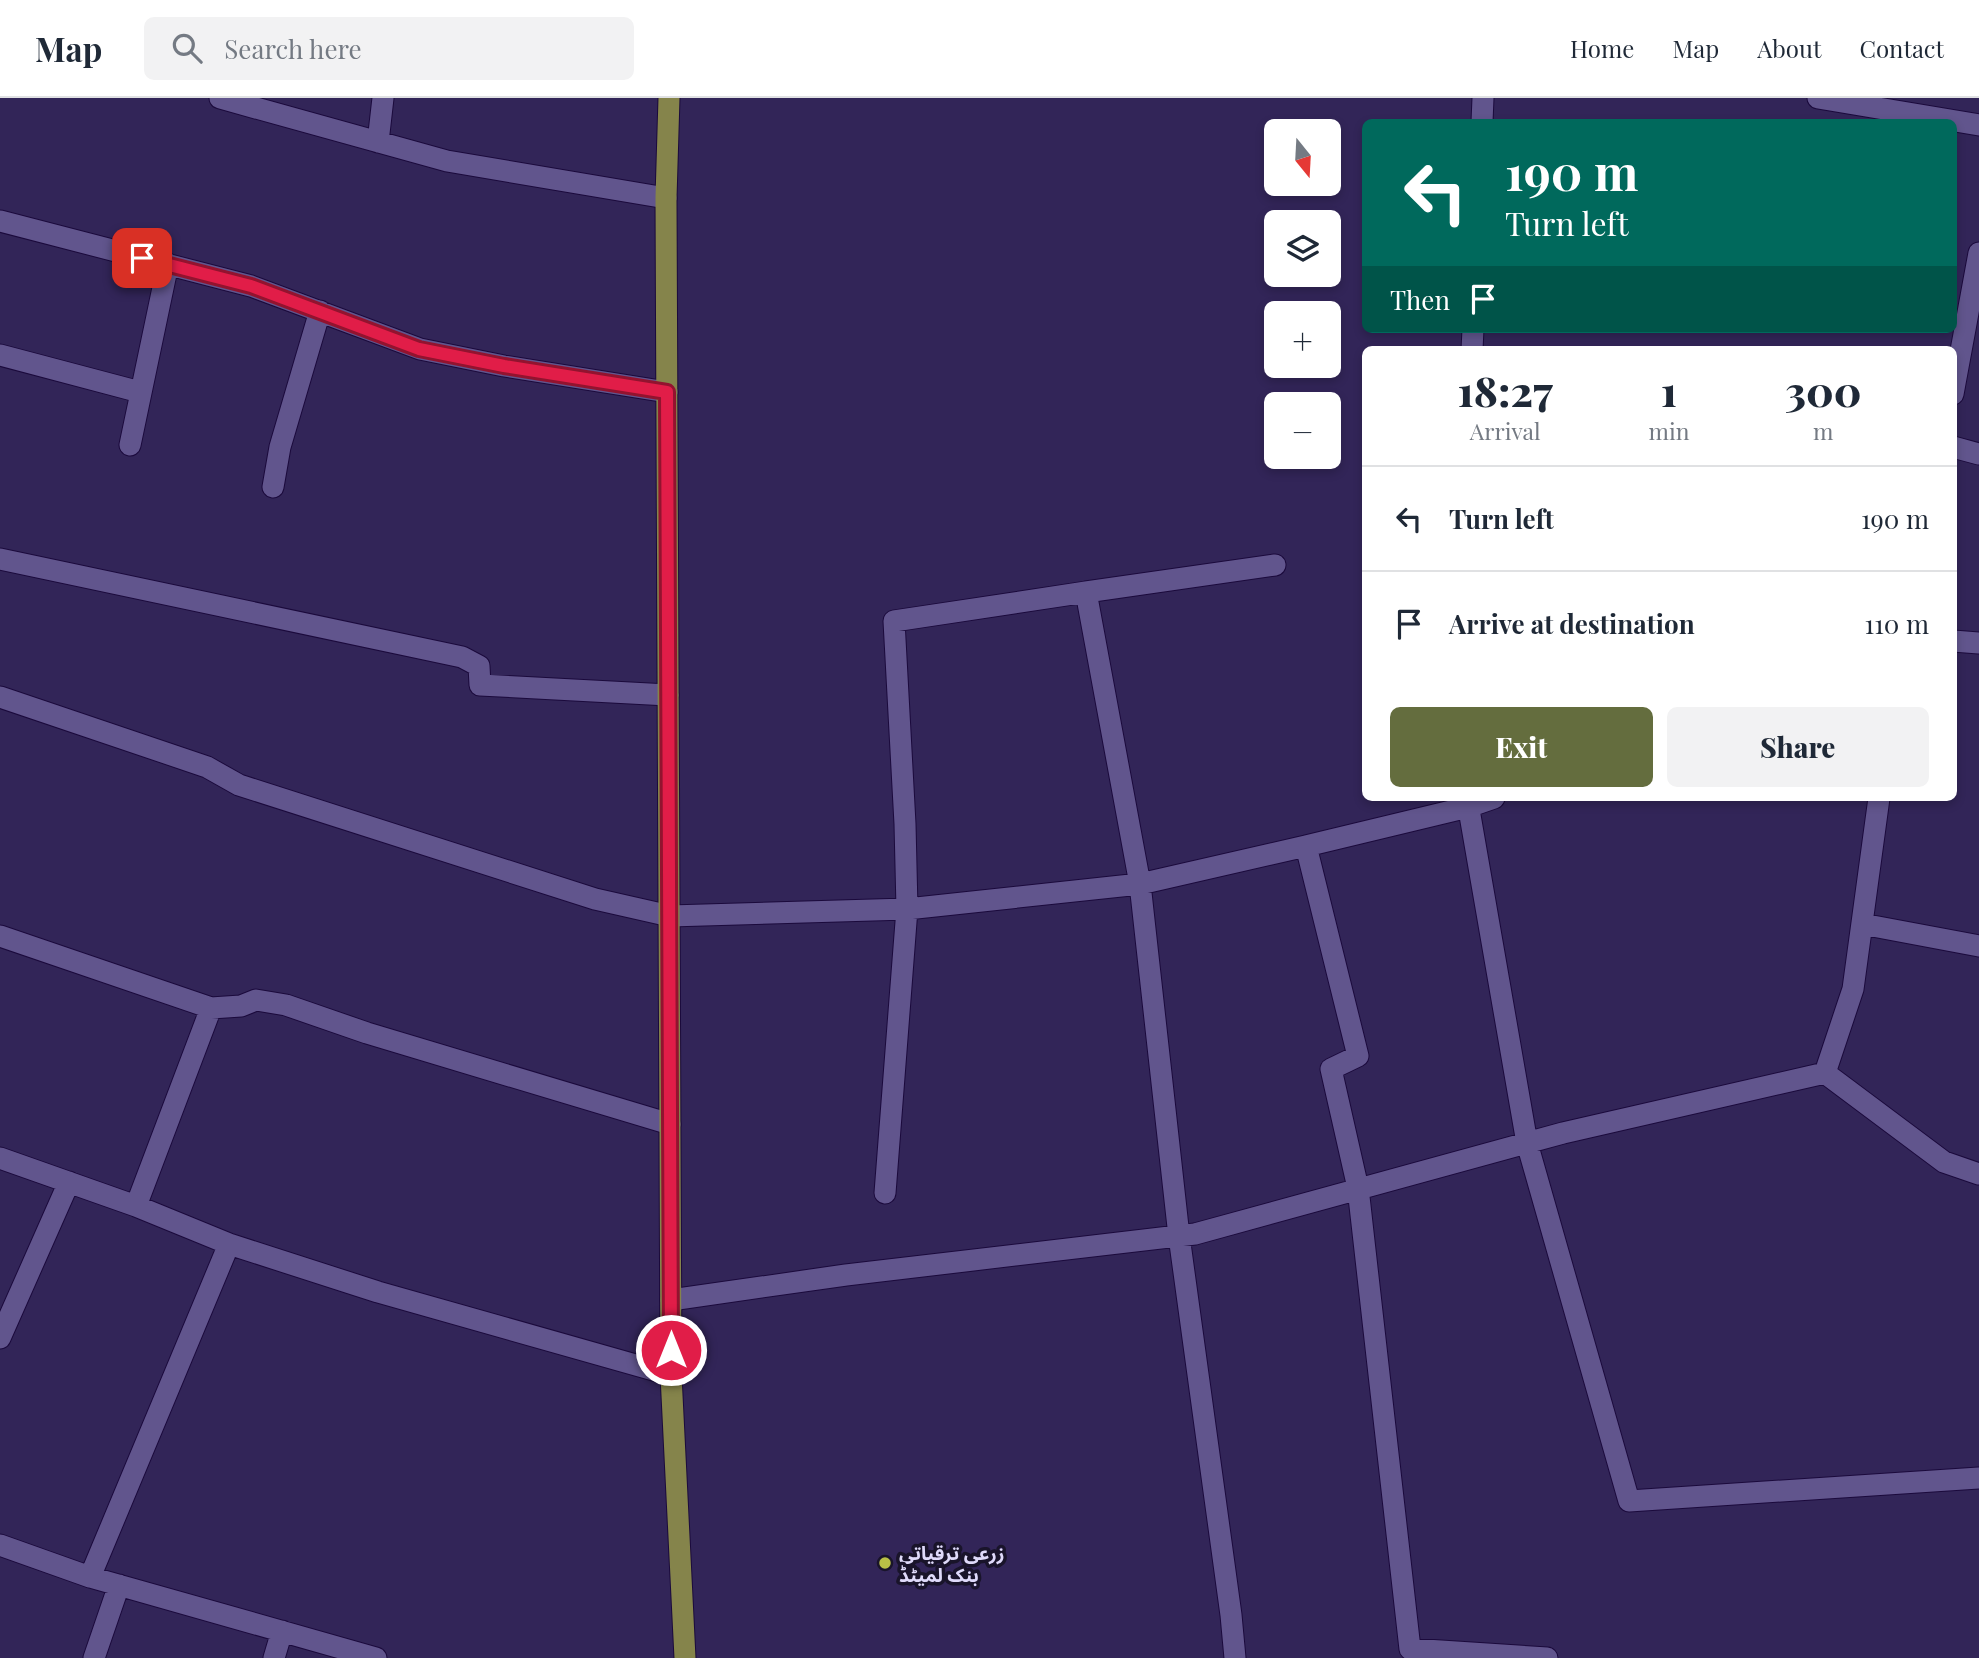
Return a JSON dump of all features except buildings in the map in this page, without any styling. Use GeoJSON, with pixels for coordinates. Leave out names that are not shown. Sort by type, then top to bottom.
{"type":"FeatureCollection","features":[{"type":"Feature","properties":{"kind":"main road"},"geometry":{"type":"LineString","coordinates":[[669,98],[666,198],[671,1375],[685,1658]]}},
{"type":"Feature","properties":{"kind":"street"},"geometry":{"type":"LineString","coordinates":[[220,98],[447,161],[666,198]]}},
{"type":"Feature","properties":{"kind":"street"},"geometry":{"type":"LineString","coordinates":[[378,142],[383,98]]}},
{"type":"Feature","properties":{"kind":"street"},"geometry":{"type":"LineString","coordinates":[[1482,119],[1483,98]]}},
{"type":"Feature","properties":{"kind":"street"},"geometry":{"type":"LineString","coordinates":[[1818,98],[1943,119]]}},
{"type":"Feature","properties":{"kind":"street"},"geometry":{"type":"LineString","coordinates":[[1957,121],[1979,125]]}},
{"type":"Feature","properties":{"kind":"street"},"geometry":{"type":"LineString","coordinates":[[0,221],[251,286],[419,349],[504,366],[667,392]]}},
{"type":"Feature","properties":{"kind":"street"},"geometry":{"type":"LineString","coordinates":[[1957,372],[1979,253]]}},
{"type":"Feature","properties":{"kind":"street"},"geometry":{"type":"LineString","coordinates":[[130,445],[168,264]]}},
{"type":"Feature","properties":{"kind":"street"},"geometry":{"type":"LineString","coordinates":[[273,486],[280,447],[320,311]]}},
{"type":"Feature","properties":{"kind":"street"},"geometry":{"type":"LineString","coordinates":[[0,355],[140,392]]}},
{"type":"Feature","properties":{"kind":"street"},"geometry":{"type":"LineString","coordinates":[[1957,448],[1979,454]]}},
{"type":"Feature","properties":{"kind":"street"},"geometry":{"type":"LineString","coordinates":[[0,559],[462,657],[479,666],[480,685],[668,695]]}},
{"type":"Feature","properties":{"kind":"street"},"geometry":{"type":"LineString","coordinates":[[885,1193],[907,909],[894,621],[1275,565]]}},
{"type":"Feature","properties":{"kind":"street"},"geometry":{"type":"LineString","coordinates":[[1086,592],[1140,884],[1180,1236],[1235,1658]]}},
{"type":"Feature","properties":{"kind":"street"},"geometry":{"type":"LineString","coordinates":[[1957,641],[1979,643]]}},
{"type":"Feature","properties":{"kind":"street"},"geometry":{"type":"LineString","coordinates":[[0,697],[207,767],[239,785],[595,899],[670,916],[907,909],[1140,884],[1306,846],[1467,802],[1528,1143],[1629,1501],[1979,1478]]}},
{"type":"Feature","properties":{"kind":"street"},"geometry":{"type":"LineString","coordinates":[[1825,1073],[1853,989],[1879,801]]}},
{"type":"Feature","properties":{"kind":"street"},"geometry":{"type":"LineString","coordinates":[[1306,846],[1358,1055],[1331,1069],[1358,1188],[1410,1648],[1547,1658]]}},
{"type":"Feature","properties":{"kind":"street"},"geometry":{"type":"LineString","coordinates":[[1862,923],[1979,946]]}},
{"type":"Feature","properties":{"kind":"street"},"geometry":{"type":"LineString","coordinates":[[0,936],[211,1008],[241,1006],[256,1000],[286,1005],[367,1033],[670,1124]]}},
{"type":"Feature","properties":{"kind":"street"},"geometry":{"type":"LineString","coordinates":[[136,1206],[211,1008]]}},
{"type":"Feature","properties":{"kind":"street"},"geometry":{"type":"LineString","coordinates":[[671,1300],[846,1275],[1195,1234],[1528,1143],[1825,1073],[1944,1161],[1979,1174]]}},
{"type":"Feature","properties":{"kind":"street"},"geometry":{"type":"LineString","coordinates":[[0,1158],[136,1206],[229,1244],[379,1292],[671,1375]]}},
{"type":"Feature","properties":{"kind":"street"},"geometry":{"type":"LineString","coordinates":[[0,1338],[69,1182]]}},
{"type":"Feature","properties":{"kind":"street"},"geometry":{"type":"LineString","coordinates":[[90,1577],[229,1244]]}},
{"type":"Feature","properties":{"kind":"street"},"geometry":{"type":"LineString","coordinates":[[0,1545],[118,1586],[376,1658]]}},
{"type":"Feature","properties":{"kind":"street"},"geometry":{"type":"LineString","coordinates":[[94,1658],[118,1586]]}},
{"type":"Feature","properties":{"kind":"street"},"geometry":{"type":"LineString","coordinates":[[274,1658],[282,1631]]}},
{"type":"Feature","properties":{"kind":"place","name":"زرعی ترقیاتی بنک لمیٹڈ"},"geometry":{"type":"Point","coordinates":[885,1563]}},
{"type":"Feature","properties":{"kind":"route"},"geometry":{"type":"LineString","coordinates":[[142,258],[251,286],[419,349],[504,366],[667,392],[671,1350]]}}]}
